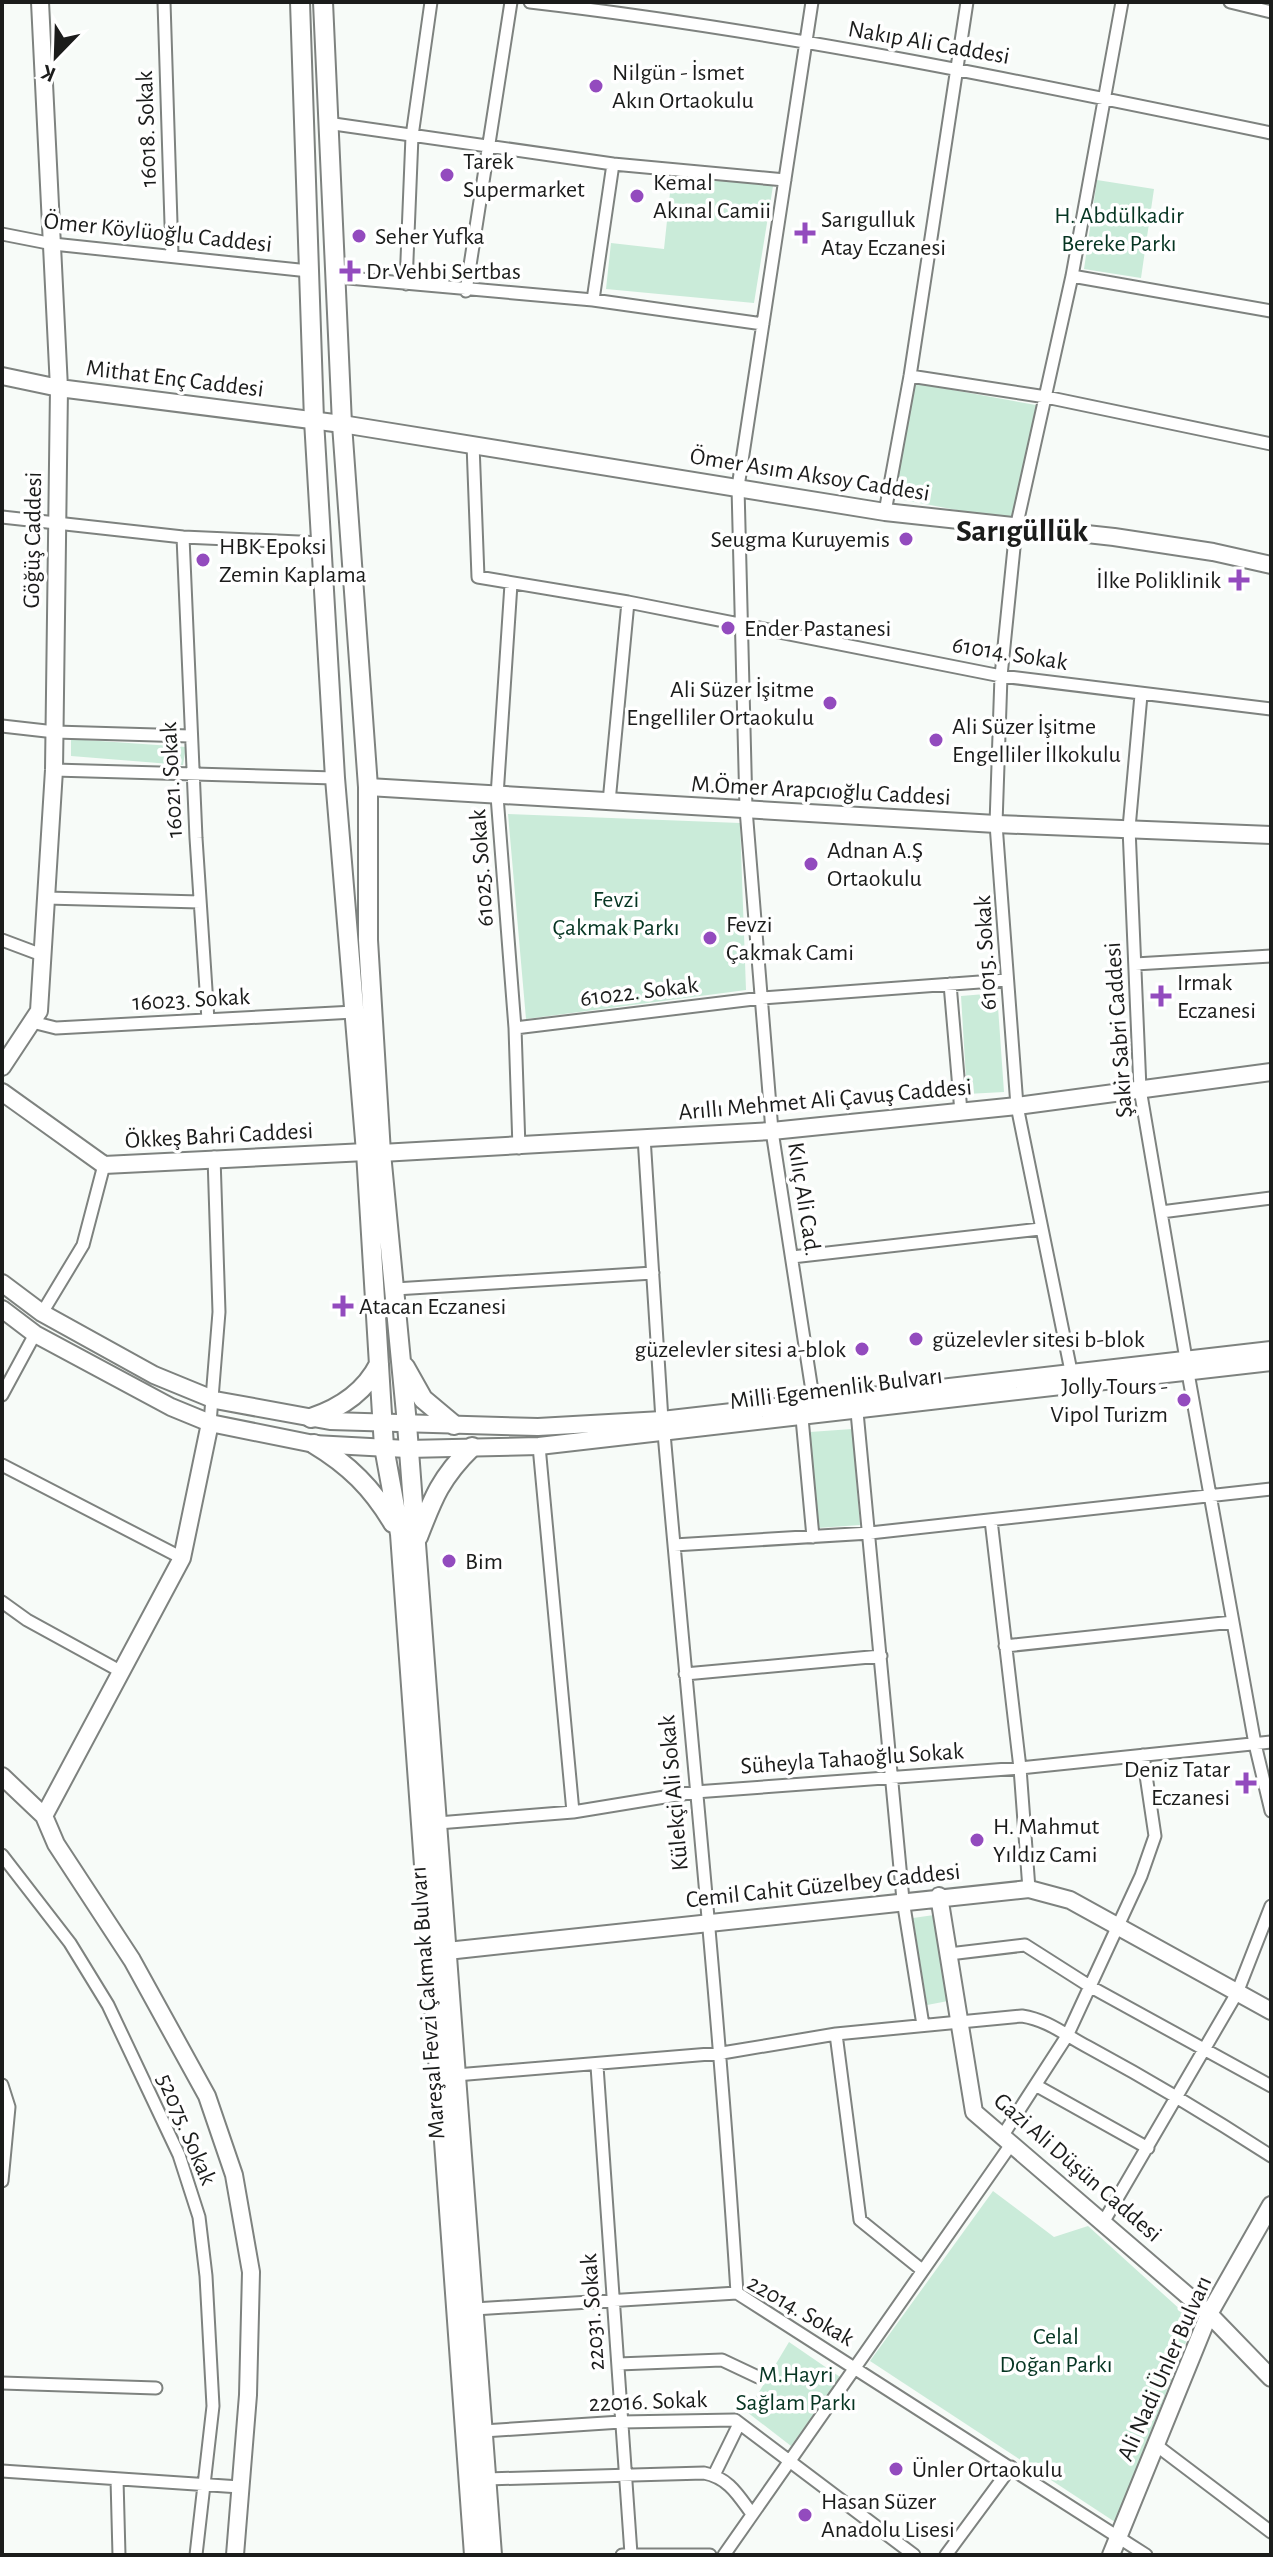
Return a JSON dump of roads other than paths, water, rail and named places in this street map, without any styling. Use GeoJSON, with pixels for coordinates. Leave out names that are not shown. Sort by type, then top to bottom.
{"type":"FeatureCollection","features":[{"type":"Feature","properties":{"kind":"main road"},"geometry":{"type":"LineString","coordinates":[[300,2],[314,420],[335,778],[354,1012],[374,1152]]}},
{"type":"Feature","properties":{"kind":"main road"},"geometry":{"type":"LineString","coordinates":[[323,2],[342,424],[368,787],[368,940],[384,1447],[408,1539],[474,2555]]}},
{"type":"Feature","properties":{"kind":"main road","name":"Mareşal Fevzi Çakmak Bulvarı"},"geometry":{"type":"LineString","coordinates":[[374,1152],[395,1289],[402,1362],[407,1424],[408,1539],[438,1823],[492,2555]]}},
{"type":"Feature","properties":{"kind":"main road"},"geometry":{"type":"LineString","coordinates":[[311,1418],[330,1412],[368,1385],[380,1361]]}},
{"type":"Feature","properties":{"kind":"main road"},"geometry":{"type":"LineString","coordinates":[[402,1362],[423,1399],[454,1425]]}},
{"type":"Feature","properties":{"kind":"main road"},"geometry":{"type":"LineString","coordinates":[[314,1444],[334,1456],[374,1492],[408,1539]]}},
{"type":"Feature","properties":{"kind":"main road"},"geometry":{"type":"LineString","coordinates":[[408,1539],[450,1468],[472,1447]]}},
{"type":"Feature","properties":{"kind":"street","name":"Göğüş Caddesi"},"geometry":{"type":"LineString","coordinates":[[2,1067],[39,1011],[54,770],[59,388],[40,2]]}},
{"type":"Feature","properties":{"kind":"street","name":"16018. Sokak"},"geometry":{"type":"LineString","coordinates":[[164,2],[172,255]]}},
{"type":"Feature","properties":{"kind":"street"},"geometry":{"type":"LineString","coordinates":[[406,284],[412,136],[431,2]]}},
{"type":"Feature","properties":{"kind":"street"},"geometry":{"type":"LineString","coordinates":[[466,291],[511,2]]}},
{"type":"Feature","properties":{"kind":"street","name":"Nakıp Ali Caddesi"},"geometry":{"type":"LineString","coordinates":[[530,2],[653,16],[956,67],[1271,133]]}},
{"type":"Feature","properties":{"kind":"street","name":"Kılıç Ali Cad."},"geometry":{"type":"LineString","coordinates":[[812,2],[738,487],[744,627],[746,809],[772,1131],[814,1404]]}},
{"type":"Feature","properties":{"kind":"street"},"geometry":{"type":"LineString","coordinates":[[885,512],[910,376],[967,2]]}},
{"type":"Feature","properties":{"kind":"street","name":"61015. Sokak"},"geometry":{"type":"LineString","coordinates":[[1071,1371],[1017,1106],[996,824],[1001,676],[1016,528],[1072,276],[1122,2]]}},
{"type":"Feature","properties":{"kind":"street"},"geometry":{"type":"LineString","coordinates":[[1230,2],[1271,12]]}},
{"type":"Feature","properties":{"kind":"street"},"geometry":{"type":"LineString","coordinates":[[327,123],[613,164],[785,180]]}},
{"type":"Feature","properties":{"kind":"street"},"geometry":{"type":"LineString","coordinates":[[593,300],[613,164]]}},
{"type":"Feature","properties":{"kind":"street","name":"Ömer Köylüoğlu Caddesi"},"geometry":{"type":"LineString","coordinates":[[2,234],[53,244],[309,271]]}},
{"type":"Feature","properties":{"kind":"street"},"geometry":{"type":"LineString","coordinates":[[1072,276],[1271,311]]}},
{"type":"Feature","properties":{"kind":"street"},"geometry":{"type":"LineString","coordinates":[[337,277],[466,291],[593,300],[763,324]]}},
{"type":"Feature","properties":{"kind":"street","name":"Mithat Enç Caddesi"},"geometry":{"type":"LineString","coordinates":[[2,376],[59,388],[342,424]]}},
{"type":"Feature","properties":{"kind":"street"},"geometry":{"type":"LineString","coordinates":[[910,376],[1046,397],[1271,444]]}},
{"type":"Feature","properties":{"kind":"street","name":"Ömer Asım Aksoy Caddesi"},"geometry":{"type":"LineString","coordinates":[[342,424],[885,512],[1114,537],[1213,552],[1271,565]]}},
{"type":"Feature","properties":{"kind":"street","name":"61014. Sokak"},"geometry":{"type":"LineString","coordinates":[[473,444],[478,577],[628,602],[1001,676],[1271,709]]}},
{"type":"Feature","properties":{"kind":"street"},"geometry":{"type":"LineString","coordinates":[[2,517],[183,537],[322,543]]}},
{"type":"Feature","properties":{"kind":"street","name":"16021. Sokak"},"geometry":{"type":"LineString","coordinates":[[183,537],[190,736],[208,1020]]}},
{"type":"Feature","properties":{"kind":"street","name":"61025. Sokak"},"geometry":{"type":"LineString","coordinates":[[511,584],[497,796],[515,1028],[519,1148]]}},
{"type":"Feature","properties":{"kind":"street"},"geometry":{"type":"LineString","coordinates":[[609,802],[628,602]]}},
{"type":"Feature","properties":{"kind":"street","name":"Şakir Sabri Caddesi"},"geometry":{"type":"LineString","coordinates":[[1141,695],[1129,828],[1140,1089],[1255,1744],[1271,1811]]}},
{"type":"Feature","properties":{"kind":"street"},"geometry":{"type":"LineString","coordinates":[[2,726],[55,732],[190,736]]}},
{"type":"Feature","properties":{"kind":"street"},"geometry":{"type":"LineString","coordinates":[[54,770],[335,778]]}},
{"type":"Feature","properties":{"kind":"street","name":"M.Ömer Arapcıoğlu Caddesi"},"geometry":{"type":"LineString","coordinates":[[368,787],[996,824],[1271,835]]}},
{"type":"Feature","properties":{"kind":"street"},"geometry":{"type":"LineString","coordinates":[[46,898],[200,902]]}},
{"type":"Feature","properties":{"kind":"street"},"geometry":{"type":"LineString","coordinates":[[2,940],[42,955]]}},
{"type":"Feature","properties":{"kind":"street"},"geometry":{"type":"LineString","coordinates":[[1135,964],[1271,956]]}},
{"type":"Feature","properties":{"kind":"street","name":"61022. Sokak"},"geometry":{"type":"LineString","coordinates":[[515,1028],[762,998],[1007,980]]}},
{"type":"Feature","properties":{"kind":"street"},"geometry":{"type":"LineString","coordinates":[[950,984],[961,1112]]}},
{"type":"Feature","properties":{"kind":"street","name":"16023. Sokak"},"geometry":{"type":"LineString","coordinates":[[32,1022],[56,1028],[354,1012]]}},
{"type":"Feature","properties":{"kind":"street","name":"Arıllı Mehmet Ali Çavuş Caddesi"},"geometry":{"type":"LineString","coordinates":[[374,1152],[519,1148],[644,1137],[772,1131],[1017,1106],[1271,1072]]}},
{"type":"Feature","properties":{"kind":"street","name":"Ökkeş Bahri Caddesi"},"geometry":{"type":"LineString","coordinates":[[2,1092],[104,1165],[214,1157],[374,1152]]}},
{"type":"Feature","properties":{"kind":"street","name":"Külekçi Ali Sokak"},"geometry":{"type":"LineString","coordinates":[[644,1137],[663,1426],[707,1922],[722,2053],[737,2293]]}},
{"type":"Feature","properties":{"kind":"street"},"geometry":{"type":"LineString","coordinates":[[44,1816],[182,1558],[215,1400],[219,1312],[214,1157]]}},
{"type":"Feature","properties":{"kind":"street"},"geometry":{"type":"LineString","coordinates":[[42,1313],[83,1245],[104,1165]]}},
{"type":"Feature","properties":{"kind":"street"},"geometry":{"type":"LineString","coordinates":[[1161,1212],[1271,1198]]}},
{"type":"Feature","properties":{"kind":"street"},"geometry":{"type":"LineString","coordinates":[[792,1257],[1040,1229]]}},
{"type":"Feature","properties":{"kind":"street"},"geometry":{"type":"LineString","coordinates":[[395,1289],[653,1273]]}},
{"type":"Feature","properties":{"kind":"street","name":"Milli Egemenlik Bulvarı"},"geometry":{"type":"LineString","coordinates":[[2,1283],[42,1313],[141,1369],[215,1400],[311,1418],[407,1424],[663,1426],[802,1418],[1187,1366],[1271,1350]]}},
{"type":"Feature","properties":{"kind":"street","name":"Milli Egemenlik Bulvarı"},"geometry":{"type":"LineString","coordinates":[[2,1309],[35,1334],[171,1407],[210,1423],[314,1444],[407,1449],[539,1446],[814,1404],[1071,1371],[1271,1362]]}},
{"type":"Feature","properties":{"kind":"street"},"geometry":{"type":"LineString","coordinates":[[2,1395],[35,1334]]}},
{"type":"Feature","properties":{"kind":"street"},"geometry":{"type":"LineString","coordinates":[[857,1412],[903,1900],[923,2025]]}},
{"type":"Feature","properties":{"kind":"street"},"geometry":{"type":"LineString","coordinates":[[802,1418],[813,1537]]}},
{"type":"Feature","properties":{"kind":"street"},"geometry":{"type":"LineString","coordinates":[[539,1446],[573,1812]]}},
{"type":"Feature","properties":{"kind":"street"},"geometry":{"type":"LineString","coordinates":[[2,1465],[182,1558]]}},
{"type":"Feature","properties":{"kind":"street"},"geometry":{"type":"LineString","coordinates":[[674,1545],[870,1533],[1271,1489]]}},
{"type":"Feature","properties":{"kind":"street"},"geometry":{"type":"LineString","coordinates":[[991,1520],[1020,1768],[1029,1889]]}},
{"type":"Feature","properties":{"kind":"street"},"geometry":{"type":"LineString","coordinates":[[2,1602],[27,1620],[120,1671]]}},
{"type":"Feature","properties":{"kind":"street"},"geometry":{"type":"LineString","coordinates":[[1005,1646],[1233,1622]]}},
{"type":"Feature","properties":{"kind":"street"},"geometry":{"type":"LineString","coordinates":[[685,1674],[881,1656]]}},
{"type":"Feature","properties":{"kind":"street","name":"Süheyla Tahaoğlu Sokak"},"geometry":{"type":"LineString","coordinates":[[438,1823],[573,1812],[695,1792],[1020,1768],[1271,1742]]}},
{"type":"Feature","properties":{"kind":"street"},"geometry":{"type":"LineString","coordinates":[[724,2555],[922,2270],[1007,2139],[1067,2036],[1155,1836],[1143,1755]]}},
{"type":"Feature","properties":{"kind":"street"},"geometry":{"type":"LineString","coordinates":[[2,1776],[44,1816],[56,1844],[132,1960],[207,2096],[234,2175],[251,2272],[248,2395],[235,2555]]}},
{"type":"Feature","properties":{"kind":"street","name":"52075. Sokak"},"geometry":{"type":"LineString","coordinates":[[2,1855],[70,1943],[108,2005],[179,2155],[199,2217],[206,2276],[213,2406],[207,2483],[196,2555]]}},
{"type":"Feature","properties":{"kind":"street","name":"Cemil Cahit Güzelbey Caddesi"},"geometry":{"type":"LineString","coordinates":[[447,1951],[939,1896],[1029,1889],[1070,1900],[1271,2011]]}},
{"type":"Feature","properties":{"kind":"street","name":"Gazi Ali Düşün Caddesi"},"geometry":{"type":"LineString","coordinates":[[939,1896],[974,2112],[1209,2314],[1271,2378]]}},
{"type":"Feature","properties":{"kind":"street"},"geometry":{"type":"LineString","coordinates":[[1104,2221],[1237,1993],[1271,1906]]}},
{"type":"Feature","properties":{"kind":"street"},"geometry":{"type":"LineString","coordinates":[[949,1954],[1025,1945],[1091,1987],[1271,2086]]}},
{"type":"Feature","properties":{"kind":"street"},"geometry":{"type":"LineString","coordinates":[[456,2075],[597,2066],[722,2053],[836,2034],[1022,2016],[1045,2020],[1067,2036],[1178,2095],[1271,2156]]}},
{"type":"Feature","properties":{"kind":"street"},"geometry":{"type":"LineString","coordinates":[[836,2034],[860,2220],[922,2270]]}},
{"type":"Feature","properties":{"kind":"street","name":"22031. Sokak"},"geometry":{"type":"LineString","coordinates":[[597,2066],[631,2554]]}},
{"type":"Feature","properties":{"kind":"street"},"geometry":{"type":"LineString","coordinates":[[2,2085],[9,2107],[2,2181]]}},
{"type":"Feature","properties":{"kind":"street"},"geometry":{"type":"LineString","coordinates":[[1037,2086],[1148,2148]]}},
{"type":"Feature","properties":{"kind":"street","name":"Ali Nadi Ünler Bulvarı"},"geometry":{"type":"LineString","coordinates":[[1111,2555],[1209,2314],[1271,2205]]}},
{"type":"Feature","properties":{"kind":"street","name":"22014. Sokak"},"geometry":{"type":"LineString","coordinates":[[474,2309],[737,2293],[1146,2555]]}},
{"type":"Feature","properties":{"kind":"street"},"geometry":{"type":"LineString","coordinates":[[618,2364],[722,2360],[758,2377]]}},
{"type":"Feature","properties":{"kind":"street"},"geometry":{"type":"LineString","coordinates":[[2,2383],[156,2388]]}},
{"type":"Feature","properties":{"kind":"street","name":"22016. Sokak"},"geometry":{"type":"LineString","coordinates":[[483,2431],[621,2422],[735,2420],[788,2463],[914,2555]]}},
{"type":"Feature","properties":{"kind":"street"},"geometry":{"type":"LineString","coordinates":[[714,2475],[739,2424]]}},
{"type":"Feature","properties":{"kind":"street"},"geometry":{"type":"LineString","coordinates":[[1156,2445],[1271,2532]]}},
{"type":"Feature","properties":{"kind":"street"},"geometry":{"type":"LineString","coordinates":[[946,2555],[1011,2467]]}},
{"type":"Feature","properties":{"kind":"street"},"geometry":{"type":"LineString","coordinates":[[2,2471],[240,2487]]}},
{"type":"Feature","properties":{"kind":"street"},"geometry":{"type":"LineString","coordinates":[[486,2479],[625,2474],[714,2475],[731,2486],[752,2514]]}},
{"type":"Feature","properties":{"kind":"street"},"geometry":{"type":"LineString","coordinates":[[117,2479],[119,2555]]}},
{"type":"Feature","properties":{"kind":"street"},"geometry":{"type":"LineString","coordinates":[[622,2555],[710,2555]]}},
{"type":"Feature","properties":{"kind":"place","name":"Nilgün - İsmet Akın Ortaokulu"},"geometry":{"type":"Point","coordinates":[596,86]}},
{"type":"Feature","properties":{"kind":"place","name":"Tarek Supermarket"},"geometry":{"type":"Point","coordinates":[447,175]}},
{"type":"Feature","properties":{"kind":"place","name":"Kemal Akınal Camii"},"geometry":{"type":"Point","coordinates":[637,196]}},
{"type":"Feature","properties":{"kind":"place","name":"Sarıgulluk Atay Eczanesi"},"geometry":{"type":"Point","coordinates":[805,233]}},
{"type":"Feature","properties":{"kind":"place","name":"Seher Yufka"},"geometry":{"type":"Point","coordinates":[359,236]}},
{"type":"Feature","properties":{"kind":"place","name":"Dr Vehbi Sertbas"},"geometry":{"type":"Point","coordinates":[350,271]}},
{"type":"Feature","properties":{"kind":"place","name":"Seugma Kuruyemis"},"geometry":{"type":"Point","coordinates":[906,539]}},
{"type":"Feature","properties":{"kind":"place","name":"HBK Epoksi Zemin Kaplama"},"geometry":{"type":"Point","coordinates":[203,560]}},
{"type":"Feature","properties":{"kind":"place","name":"İlke Poliklinik"},"geometry":{"type":"Point","coordinates":[1239,580]}},
{"type":"Feature","properties":{"kind":"place","name":"Ender Pastanesi"},"geometry":{"type":"Point","coordinates":[728,628]}},
{"type":"Feature","properties":{"kind":"place","name":"Ali Süzer İşitme Engelliler Ortaokulu"},"geometry":{"type":"Point","coordinates":[830,703]}},
{"type":"Feature","properties":{"kind":"place","name":"Ali Süzer İşitme Engelliler İlkokulu"},"geometry":{"type":"Point","coordinates":[936,740]}},
{"type":"Feature","properties":{"kind":"place","name":"Adnan A.Ş Ortaokulu"},"geometry":{"type":"Point","coordinates":[811,864]}},
{"type":"Feature","properties":{"kind":"place","name":"Fevzi Çakmak Cami"},"geometry":{"type":"Point","coordinates":[710,938]}},
{"type":"Feature","properties":{"kind":"place","name":"Irmak Eczanesi"},"geometry":{"type":"Point","coordinates":[1161,996]}},
{"type":"Feature","properties":{"kind":"place","name":"Atacan Eczanesi"},"geometry":{"type":"Point","coordinates":[343,1306]}},
{"type":"Feature","properties":{"kind":"place","name":"güzelevler sitesi b-blok"},"geometry":{"type":"Point","coordinates":[916,1339]}},
{"type":"Feature","properties":{"kind":"place","name":"güzelevler sitesi a-blok"},"geometry":{"type":"Point","coordinates":[862,1349]}},
{"type":"Feature","properties":{"kind":"place","name":"Jolly Tours - Vipol Turizm"},"geometry":{"type":"Point","coordinates":[1184,1400]}},
{"type":"Feature","properties":{"kind":"place","name":"Bim"},"geometry":{"type":"Point","coordinates":[449,1561]}},
{"type":"Feature","properties":{"kind":"place","name":"Deniz Tatar Eczanesi"},"geometry":{"type":"Point","coordinates":[1246,1783]}},
{"type":"Feature","properties":{"kind":"place","name":"H. Mahmut Yıldız Cami"},"geometry":{"type":"Point","coordinates":[977,1840]}},
{"type":"Feature","properties":{"kind":"place","name":"Ünler Ortaokulu"},"geometry":{"type":"Point","coordinates":[896,2469]}},
{"type":"Feature","properties":{"kind":"place","name":"Hasan Süzer Anadolu Lisesi"},"geometry":{"type":"Point","coordinates":[805,2515]}},
{"type":"Feature","properties":{"kind":"district","name":"Sarıgüllük"},"geometry":{"type":"Point","coordinates":[1022,530]}},
{"type":"Feature","properties":{"kind":"park label","name":"H. Abdülkadir Bereke Parkı"},"geometry":{"type":"Point","coordinates":[1119,229]}},
{"type":"Feature","properties":{"kind":"park label","name":"Fevzi Çakmak Parkı"},"geometry":{"type":"Point","coordinates":[616,913]}},
{"type":"Feature","properties":{"kind":"park label","name":"Celal Doğan Parkı"},"geometry":{"type":"Point","coordinates":[1056,2350]}},
{"type":"Feature","properties":{"kind":"park label","name":"M.Hayri Sağlam Parkı"},"geometry":{"type":"Point","coordinates":[796,2388]}}]}
